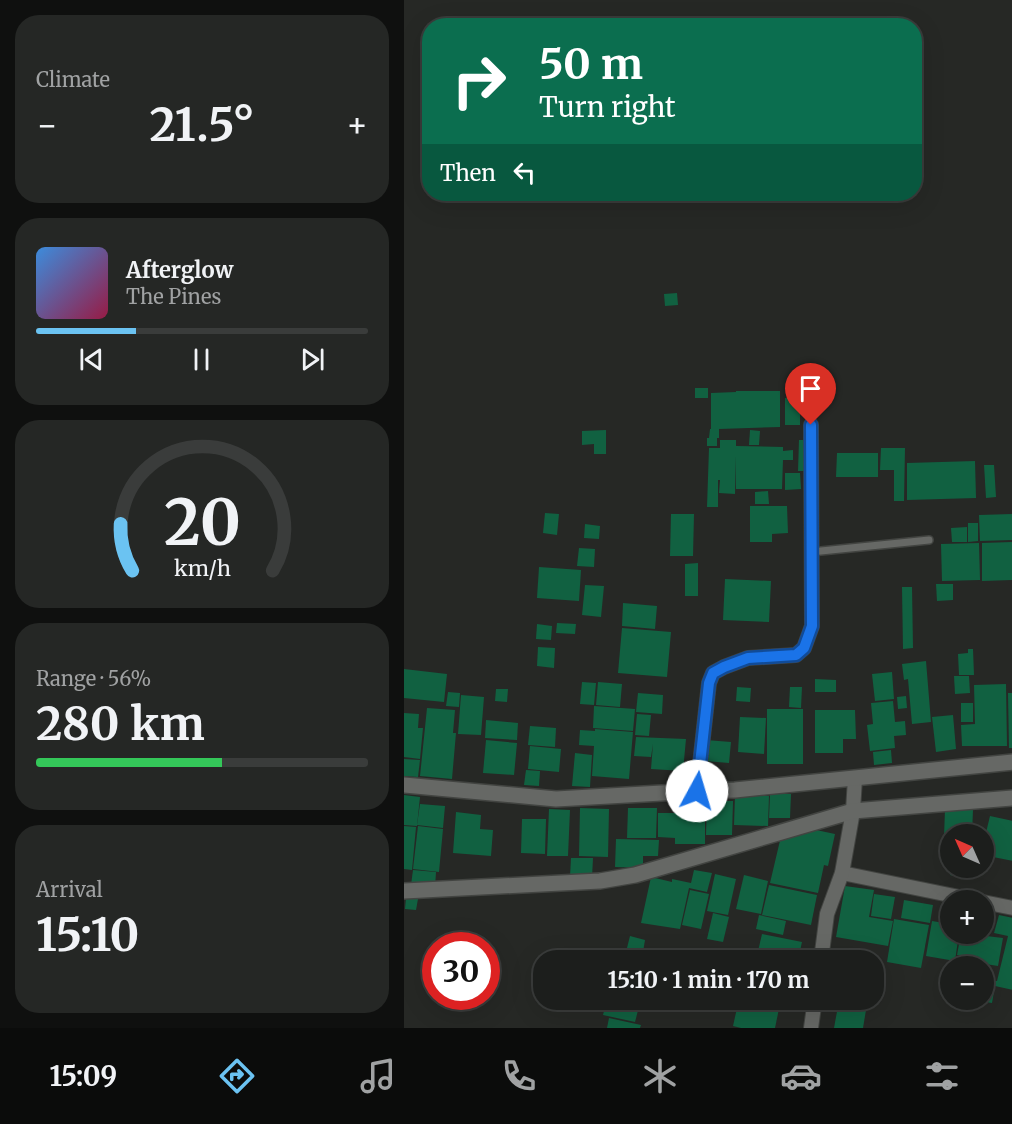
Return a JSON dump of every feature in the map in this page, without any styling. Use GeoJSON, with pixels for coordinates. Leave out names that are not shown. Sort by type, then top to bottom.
{"type":"FeatureCollection","features":[{"type":"Feature","properties":{"kind":"street"},"geometry":{"type":"LineString","coordinates":[[697,791],[709,683],[713,673],[748,658],[796,655],[804,648],[812,626],[811,425]]}},
{"type":"Feature","properties":{"kind":"street"},"geometry":{"type":"LineString","coordinates":[[404,784],[556,799],[735,790],[1013,762]]}},
{"type":"Feature","properties":{"kind":"street"},"geometry":{"type":"LineString","coordinates":[[822,950],[827,914],[842,873],[853,811],[855,778]]}},
{"type":"Feature","properties":{"kind":"street"},"geometry":{"type":"LineString","coordinates":[[404,891],[600,881],[635,874],[853,811],[1013,798]]}},
{"type":"Feature","properties":{"kind":"street"},"geometry":{"type":"LineString","coordinates":[[842,873],[940,893]]}},
{"type":"Feature","properties":{"kind":"street"},"geometry":{"type":"LineString","coordinates":[[994,904],[1013,908]]}},
{"type":"Feature","properties":{"kind":"street"},"geometry":{"type":"LineString","coordinates":[[811,1028],[813,1010]]}},
{"type":"Feature","properties":{"kind":"lane"},"geometry":{"type":"LineString","coordinates":[[811,552],[929,540]]}},
{"type":"Feature","properties":{"kind":"building"},"geometry":{"type":"Polygon","coordinates":[[[677,293],[678,305],[665,306],[664,294],[677,293]]]}},
{"type":"Feature","properties":{"kind":"building"},"geometry":{"type":"Polygon","coordinates":[[[816,386],[817,402],[803,402],[802,387],[816,386]]]}},
{"type":"Feature","properties":{"kind":"building"},"geometry":{"type":"Polygon","coordinates":[[[695,388],[708,388],[708,398],[695,398],[695,388]]]}},
{"type":"Feature","properties":{"kind":"building"},"geometry":{"type":"Polygon","coordinates":[[[780,391],[780,427],[719,429],[717,446],[707,446],[707,438],[709,438],[711,429],[711,393],[780,391]]]}},
{"type":"Feature","properties":{"kind":"building"},"geometry":{"type":"Polygon","coordinates":[[[785,398],[800,398],[800,425],[785,425],[785,398]]]}},
{"type":"Feature","properties":{"kind":"building"},"geometry":{"type":"Polygon","coordinates":[[[606,430],[606,454],[594,454],[594,444],[582,445],[582,431],[606,430]]]}},
{"type":"Feature","properties":{"kind":"building"},"geometry":{"type":"Polygon","coordinates":[[[750,430],[760,431],[759,445],[749,445],[750,430]]]}},
{"type":"Feature","properties":{"kind":"building"},"geometry":{"type":"Polygon","coordinates":[[[720,440],[736,440],[736,446],[783,447],[783,451],[793,450],[793,460],[783,460],[782,489],[736,489],[736,456],[735,494],[719,493],[720,480],[718,480],[718,507],[707,507],[709,448],[720,448],[720,440]]]}},
{"type":"Feature","properties":{"kind":"building"},"geometry":{"type":"Polygon","coordinates":[[[799,440],[804,440],[804,471],[798,471],[799,440]]]}},
{"type":"Feature","properties":{"kind":"building"},"geometry":{"type":"Polygon","coordinates":[[[881,448],[905,448],[904,501],[894,501],[894,470],[880,470],[881,448]]]}},
{"type":"Feature","properties":{"kind":"building"},"geometry":{"type":"Polygon","coordinates":[[[837,453],[878,453],[878,477],[836,477],[837,453]]]}},
{"type":"Feature","properties":{"kind":"building"},"geometry":{"type":"Polygon","coordinates":[[[975,461],[976,498],[907,500],[907,463],[975,461]]]}},
{"type":"Feature","properties":{"kind":"building"},"geometry":{"type":"Polygon","coordinates":[[[984,465],[994,465],[996,497],[986,498],[984,465]]]}},
{"type":"Feature","properties":{"kind":"building"},"geometry":{"type":"Polygon","coordinates":[[[785,473],[800,473],[801,489],[785,490],[785,473]]]}},
{"type":"Feature","properties":{"kind":"building"},"geometry":{"type":"Polygon","coordinates":[[[768,491],[769,504],[755,504],[755,492],[768,491]]]}},
{"type":"Feature","properties":{"kind":"building"},"geometry":{"type":"Polygon","coordinates":[[[750,506],[787,506],[788,533],[772,534],[772,542],[750,542],[750,506]]]}},
{"type":"Feature","properties":{"kind":"building"},"geometry":{"type":"Polygon","coordinates":[[[545,513],[559,514],[557,535],[543,533],[545,513]]]}},
{"type":"Feature","properties":{"kind":"building"},"geometry":{"type":"Polygon","coordinates":[[[671,514],[694,514],[693,556],[670,556],[671,514]]]}},
{"type":"Feature","properties":{"kind":"building"},"geometry":{"type":"Polygon","coordinates":[[[1013,514],[1013,540],[980,541],[979,515],[1013,514]]]}},
{"type":"Feature","properties":{"kind":"building"},"geometry":{"type":"Polygon","coordinates":[[[968,523],[978,523],[978,541],[968,542],[968,523]]]}},
{"type":"Feature","properties":{"kind":"building"},"geometry":{"type":"Polygon","coordinates":[[[585,524],[600,526],[599,539],[584,538],[585,524]]]}},
{"type":"Feature","properties":{"kind":"building"},"geometry":{"type":"Polygon","coordinates":[[[967,527],[967,542],[952,542],[951,528],[967,527]]]}},
{"type":"Feature","properties":{"kind":"building"},"geometry":{"type":"Polygon","coordinates":[[[1013,542],[1013,580],[982,581],[982,543],[1013,542]]]}},
{"type":"Feature","properties":{"kind":"building"},"geometry":{"type":"Polygon","coordinates":[[[979,543],[980,580],[942,581],[941,544],[979,543]]]}},
{"type":"Feature","properties":{"kind":"building"},"geometry":{"type":"Polygon","coordinates":[[[579,548],[595,549],[594,567],[577,566],[579,548]]]}},
{"type":"Feature","properties":{"kind":"building"},"geometry":{"type":"Polygon","coordinates":[[[698,563],[698,596],[685,596],[685,564],[698,563]]]}},
{"type":"Feature","properties":{"kind":"building"},"geometry":{"type":"Polygon","coordinates":[[[539,567],[581,570],[579,601],[537,598],[539,567]]]}},
{"type":"Feature","properties":{"kind":"building"},"geometry":{"type":"Polygon","coordinates":[[[725,579],[771,581],[769,622],[723,620],[725,579]]]}},
{"type":"Feature","properties":{"kind":"building"},"geometry":{"type":"Polygon","coordinates":[[[936,584],[953,584],[953,600],[937,601],[936,584]]]}},
{"type":"Feature","properties":{"kind":"building"},"geometry":{"type":"Polygon","coordinates":[[[585,585],[604,586],[601,617],[582,615],[585,585]]]}},
{"type":"Feature","properties":{"kind":"building"},"geometry":{"type":"Polygon","coordinates":[[[902,587],[912,587],[913,648],[903,649],[902,587]]]}},
{"type":"Feature","properties":{"kind":"building"},"geometry":{"type":"Polygon","coordinates":[[[623,603],[657,606],[655,629],[622,626],[623,603]]]}},
{"type":"Feature","properties":{"kind":"building"},"geometry":{"type":"Polygon","coordinates":[[[557,623],[576,624],[575,634],[556,633],[557,623]]]}},
{"type":"Feature","properties":{"kind":"building"},"geometry":{"type":"Polygon","coordinates":[[[537,624],[552,626],[551,640],[536,639],[537,624]]]}},
{"type":"Feature","properties":{"kind":"building"},"geometry":{"type":"Polygon","coordinates":[[[622,628],[671,632],[667,677],[618,673],[622,628]]]}},
{"type":"Feature","properties":{"kind":"building"},"geometry":{"type":"Polygon","coordinates":[[[538,647],[555,648],[554,668],[537,666],[538,647]]]}},
{"type":"Feature","properties":{"kind":"building"},"geometry":{"type":"Polygon","coordinates":[[[968,649],[973,649],[974,675],[959,675],[958,654],[968,653],[968,649]]]}},
{"type":"Feature","properties":{"kind":"building"},"geometry":{"type":"Polygon","coordinates":[[[926,661],[931,722],[912,724],[908,679],[904,680],[902,664],[926,661]]]}},
{"type":"Feature","properties":{"kind":"building"},"geometry":{"type":"Polygon","coordinates":[[[404,669],[447,674],[444,702],[404,698],[404,669]]]}},
{"type":"Feature","properties":{"kind":"building"},"geometry":{"type":"Polygon","coordinates":[[[892,672],[894,699],[875,701],[872,674],[892,672]]]}},
{"type":"Feature","properties":{"kind":"building"},"geometry":{"type":"Polygon","coordinates":[[[954,676],[969,676],[970,693],[955,694],[954,676]]]}},
{"type":"Feature","properties":{"kind":"building"},"geometry":{"type":"Polygon","coordinates":[[[815,679],[836,680],[836,692],[815,692],[815,679]]]}},
{"type":"Feature","properties":{"kind":"building"},"geometry":{"type":"Polygon","coordinates":[[[582,682],[596,683],[594,705],[580,704],[582,682]]]}},
{"type":"Feature","properties":{"kind":"building"},"geometry":{"type":"Polygon","coordinates":[[[598,682],[622,684],[620,707],[596,705],[598,682]]]}},
{"type":"Feature","properties":{"kind":"building"},"geometry":{"type":"Polygon","coordinates":[[[1006,684],[1007,746],[962,746],[961,725],[975,724],[974,685],[1006,684]]]}},
{"type":"Feature","properties":{"kind":"building"},"geometry":{"type":"Polygon","coordinates":[[[737,687],[751,688],[750,702],[736,701],[737,687]]]}},
{"type":"Feature","properties":{"kind":"building"},"geometry":{"type":"Polygon","coordinates":[[[790,687],[802,687],[801,708],[789,707],[790,687]]]}},
{"type":"Feature","properties":{"kind":"building"},"geometry":{"type":"Polygon","coordinates":[[[496,689],[508,689],[507,702],[495,701],[496,689]]]}},
{"type":"Feature","properties":{"kind":"building"},"geometry":{"type":"Polygon","coordinates":[[[448,692],[460,693],[459,707],[446,706],[448,692]]]}},
{"type":"Feature","properties":{"kind":"building"},"geometry":{"type":"Polygon","coordinates":[[[638,693],[663,695],[662,714],[636,712],[638,693]]]}},
{"type":"Feature","properties":{"kind":"building"},"geometry":{"type":"Polygon","coordinates":[[[1008,693],[1013,693],[1013,748],[1009,748],[1008,693]]]}},
{"type":"Feature","properties":{"kind":"building"},"geometry":{"type":"Polygon","coordinates":[[[461,695],[484,697],[481,735],[458,734],[461,695]]]}},
{"type":"Feature","properties":{"kind":"building"},"geometry":{"type":"Polygon","coordinates":[[[906,696],[907,708],[898,709],[897,697],[906,696]]]}},
{"type":"Feature","properties":{"kind":"building"},"geometry":{"type":"Polygon","coordinates":[[[893,701],[895,722],[905,721],[906,735],[894,736],[895,748],[870,751],[867,725],[873,724],[871,703],[893,701]]]}},
{"type":"Feature","properties":{"kind":"building"},"geometry":{"type":"Polygon","coordinates":[[[961,703],[973,703],[973,722],[961,722],[961,703]]]}},
{"type":"Feature","properties":{"kind":"building"},"geometry":{"type":"Polygon","coordinates":[[[594,706],[635,709],[633,731],[593,728],[594,706]]]}},
{"type":"Feature","properties":{"kind":"building"},"geometry":{"type":"Polygon","coordinates":[[[427,708],[455,710],[453,733],[456,733],[452,779],[420,776],[427,708]]]}},
{"type":"Feature","properties":{"kind":"building"},"geometry":{"type":"Polygon","coordinates":[[[767,709],[803,709],[803,764],[767,764],[767,709]]]}},
{"type":"Feature","properties":{"kind":"building"},"geometry":{"type":"Polygon","coordinates":[[[815,710],[855,710],[856,739],[843,739],[843,753],[815,753],[815,710]]]}},
{"type":"Feature","properties":{"kind":"building"},"geometry":{"type":"Polygon","coordinates":[[[404,713],[419,714],[418,728],[423,728],[420,759],[404,757],[404,713]]]}},
{"type":"Feature","properties":{"kind":"building"},"geometry":{"type":"Polygon","coordinates":[[[637,714],[651,715],[649,736],[635,735],[637,714]]]}},
{"type":"Feature","properties":{"kind":"building"},"geometry":{"type":"Polygon","coordinates":[[[953,715],[956,749],[936,752],[932,717],[953,715]]]}},
{"type":"Feature","properties":{"kind":"building"},"geometry":{"type":"Polygon","coordinates":[[[740,717],[766,718],[764,754],[738,752],[740,717]]]}},
{"type":"Feature","properties":{"kind":"building"},"geometry":{"type":"Polygon","coordinates":[[[486,720],[518,723],[517,740],[485,738],[486,720]]]}},
{"type":"Feature","properties":{"kind":"building"},"geometry":{"type":"Polygon","coordinates":[[[530,726],[556,728],[555,747],[528,745],[530,726]]]}},
{"type":"Feature","properties":{"kind":"building"},"geometry":{"type":"Polygon","coordinates":[[[595,729],[633,732],[629,779],[592,776],[594,746],[579,745],[580,730],[595,731],[595,729]]]}},
{"type":"Feature","properties":{"kind":"building"},"geometry":{"type":"Polygon","coordinates":[[[636,737],[686,739],[683,771],[651,769],[653,744],[651,757],[634,756],[636,737]]]}},
{"type":"Feature","properties":{"kind":"building"},"geometry":{"type":"Polygon","coordinates":[[[486,740],[517,743],[514,775],[483,773],[486,740]]]}},
{"type":"Feature","properties":{"kind":"building"},"geometry":{"type":"Polygon","coordinates":[[[706,740],[731,742],[729,763],[705,761],[706,740]]]}},
{"type":"Feature","properties":{"kind":"building"},"geometry":{"type":"Polygon","coordinates":[[[530,746],[561,749],[559,772],[528,769],[530,746]]]}},
{"type":"Feature","properties":{"kind":"building"},"geometry":{"type":"Polygon","coordinates":[[[891,750],[892,763],[874,765],[873,752],[891,750]]]}},
{"type":"Feature","properties":{"kind":"building"},"geometry":{"type":"Polygon","coordinates":[[[575,753],[592,755],[590,787],[572,786],[575,753]]]}},
{"type":"Feature","properties":{"kind":"building"},"geometry":{"type":"Polygon","coordinates":[[[404,759],[420,760],[418,777],[404,776],[404,759]]]}},
{"type":"Feature","properties":{"kind":"building"},"geometry":{"type":"Polygon","coordinates":[[[526,770],[540,771],[539,786],[524,785],[526,770]]]}},
{"type":"Feature","properties":{"kind":"building"},"geometry":{"type":"Polygon","coordinates":[[[770,794],[791,794],[790,818],[769,818],[770,794]]]}},
{"type":"Feature","properties":{"kind":"building"},"geometry":{"type":"Polygon","coordinates":[[[404,795],[420,797],[417,826],[404,825],[404,795]]]}},
{"type":"Feature","properties":{"kind":"building"},"geometry":{"type":"Polygon","coordinates":[[[735,795],[769,796],[768,826],[734,825],[735,795]]]}},
{"type":"Feature","properties":{"kind":"building"},"geometry":{"type":"Polygon","coordinates":[[[680,797],[705,798],[705,844],[675,844],[675,838],[658,837],[658,813],[676,813],[676,809],[680,809],[680,797]]]}},
{"type":"Feature","properties":{"kind":"building"},"geometry":{"type":"Polygon","coordinates":[[[707,801],[733,801],[732,835],[706,835],[707,801]]]}},
{"type":"Feature","properties":{"kind":"building"},"geometry":{"type":"Polygon","coordinates":[[[420,804],[445,806],[443,828],[417,825],[420,804]]]}},
{"type":"Feature","properties":{"kind":"building"},"geometry":{"type":"Polygon","coordinates":[[[580,808],[609,809],[608,857],[579,856],[580,808]]]}},
{"type":"Feature","properties":{"kind":"building"},"geometry":{"type":"Polygon","coordinates":[[[628,808],[657,808],[656,838],[627,838],[628,808]]]}},
{"type":"Feature","properties":{"kind":"building"},"geometry":{"type":"Polygon","coordinates":[[[549,809],[570,810],[568,856],[547,856],[549,809]]]}},
{"type":"Feature","properties":{"kind":"building"},"geometry":{"type":"Polygon","coordinates":[[[945,809],[973,810],[972,824],[944,824],[945,809]]]}},
{"type":"Feature","properties":{"kind":"building"},"geometry":{"type":"Polygon","coordinates":[[[456,812],[481,815],[480,829],[493,830],[491,856],[453,853],[456,812]]]}},
{"type":"Feature","properties":{"kind":"building"},"geometry":{"type":"Polygon","coordinates":[[[990,816],[1013,821],[1013,861],[994,857],[994,824],[988,824],[990,816]]]}},
{"type":"Feature","properties":{"kind":"building"},"geometry":{"type":"Polygon","coordinates":[[[522,819],[546,819],[545,854],[521,853],[522,819]]]}},
{"type":"Feature","properties":{"kind":"building"},"geometry":{"type":"Polygon","coordinates":[[[404,826],[416,827],[412,870],[404,869],[404,826]]]}},
{"type":"Feature","properties":{"kind":"building"},"geometry":{"type":"Polygon","coordinates":[[[418,826],[443,829],[439,872],[413,869],[418,826]]]}},
{"type":"Feature","properties":{"kind":"building"},"geometry":{"type":"Polygon","coordinates":[[[802,827],[835,834],[828,866],[824,865],[818,893],[770,883],[782,832],[800,836],[802,827]]]}},
{"type":"Feature","properties":{"kind":"building"},"geometry":{"type":"Polygon","coordinates":[[[616,839],[659,840],[658,856],[643,856],[643,868],[615,867],[616,839]]]}},
{"type":"Feature","properties":{"kind":"building"},"geometry":{"type":"Polygon","coordinates":[[[571,858],[593,858],[592,878],[570,877],[571,858]]]}},
{"type":"Feature","properties":{"kind":"building"},"geometry":{"type":"Polygon","coordinates":[[[413,870],[436,872],[435,888],[411,885],[413,870]]]}},
{"type":"Feature","properties":{"kind":"building"},"geometry":{"type":"Polygon","coordinates":[[[694,870],[712,873],[707,892],[689,888],[680,929],[641,923],[651,877],[672,882],[672,879],[691,883],[694,870]]]}},
{"type":"Feature","properties":{"kind":"building"},"geometry":{"type":"Polygon","coordinates":[[[715,874],[736,879],[728,915],[707,911],[715,874]]]}},
{"type":"Feature","properties":{"kind":"building"},"geometry":{"type":"Polygon","coordinates":[[[744,875],[768,881],[761,914],[736,909],[744,875]]]}},
{"type":"Feature","properties":{"kind":"building"},"geometry":{"type":"Polygon","coordinates":[[[769,885],[817,895],[811,925],[762,915],[769,885]]]}},
{"type":"Feature","properties":{"kind":"building"},"geometry":{"type":"Polygon","coordinates":[[[845,886],[874,890],[869,917],[893,921],[888,946],[836,937],[845,886]]]}},
{"type":"Feature","properties":{"kind":"building"},"geometry":{"type":"Polygon","coordinates":[[[690,890],[709,894],[701,929],[682,925],[690,890]]]}},
{"type":"Feature","properties":{"kind":"building"},"geometry":{"type":"Polygon","coordinates":[[[874,894],[895,897],[891,919],[871,916],[874,894]]]}},
{"type":"Feature","properties":{"kind":"building"},"geometry":{"type":"Polygon","coordinates":[[[406,898],[418,899],[416,910],[405,909],[406,898]]]}},
{"type":"Feature","properties":{"kind":"building"},"geometry":{"type":"Polygon","coordinates":[[[904,900],[933,905],[930,923],[901,918],[904,900]]]}},
{"type":"Feature","properties":{"kind":"building"},"geometry":{"type":"Polygon","coordinates":[[[713,913],[729,917],[723,942],[707,939],[713,913]]]}},
{"type":"Feature","properties":{"kind":"building"},"geometry":{"type":"Polygon","coordinates":[[[759,915],[786,921],[783,935],[756,929],[759,915]]]}},
{"type":"Feature","properties":{"kind":"building"},"geometry":{"type":"Polygon","coordinates":[[[999,915],[1013,918],[1013,990],[995,986],[994,992],[994,981],[997,981],[1008,936],[994,933],[999,915]]]}},
{"type":"Feature","properties":{"kind":"building"},"geometry":{"type":"Polygon","coordinates":[[[894,919],[929,925],[921,968],[887,962],[894,919]]]}},
{"type":"Feature","properties":{"kind":"building"},"geometry":{"type":"Polygon","coordinates":[[[932,921],[940,922],[940,944],[957,944],[956,956],[940,956],[940,958],[926,956],[932,921]]]}},
{"type":"Feature","properties":{"kind":"building"},"geometry":{"type":"Polygon","coordinates":[[[762,934],[802,942],[800,950],[758,950],[762,934]]]}},
{"type":"Feature","properties":{"kind":"building"},"geometry":{"type":"Polygon","coordinates":[[[630,936],[645,940],[643,950],[627,948],[630,936]]]}},
{"type":"Feature","properties":{"kind":"building"},"geometry":{"type":"Polygon","coordinates":[[[994,937],[1003,938],[998,966],[994,965],[994,956],[957,955],[959,944],[994,944],[994,937]]]}},
{"type":"Feature","properties":{"kind":"building"},"geometry":{"type":"Polygon","coordinates":[[[604,1010],[638,1010],[635,1022],[603,1015],[604,1010]]]}},
{"type":"Feature","properties":{"kind":"building"},"geometry":{"type":"Polygon","coordinates":[[[737,1010],[779,1010],[775,1028],[733,1026],[737,1010]]]}},
{"type":"Feature","properties":{"kind":"building"},"geometry":{"type":"Polygon","coordinates":[[[837,1010],[866,1010],[863,1028],[834,1028],[837,1010]]]}},
{"type":"Feature","properties":{"kind":"building"},"geometry":{"type":"Polygon","coordinates":[[[609,1018],[641,1025],[640,1028],[607,1028],[609,1018]]]}},
{"type":"Feature","properties":{"kind":"route"},"geometry":{"type":"LineString","coordinates":[[697,791],[709,683],[713,673],[748,658],[796,655],[804,648],[812,626],[811,425]]}}]}
